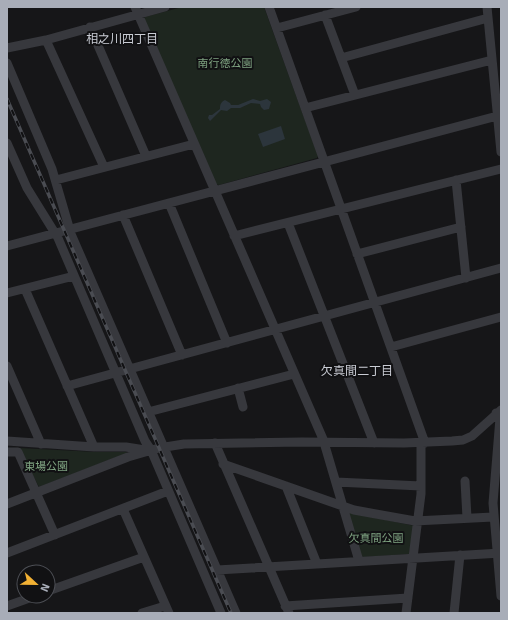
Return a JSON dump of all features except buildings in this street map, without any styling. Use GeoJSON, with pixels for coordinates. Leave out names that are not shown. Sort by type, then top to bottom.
{"type":"FeatureCollection","features":[{"type":"Feature","properties":{"kind":"street"},"geometry":{"type":"LineString","coordinates":[[7,48],[46,40],[90,28],[136,11],[165,7]]}},
{"type":"Feature","properties":{"kind":"street"},"geometry":{"type":"LineString","coordinates":[[269,7],[391,347],[423,443],[418,521],[406,613]]}},
{"type":"Feature","properties":{"kind":"street"},"geometry":{"type":"LineString","coordinates":[[276,28],[356,7]]}},
{"type":"Feature","properties":{"kind":"street"},"geometry":{"type":"LineString","coordinates":[[487,7],[499,116],[501,152]]}},
{"type":"Feature","properties":{"kind":"street"},"geometry":{"type":"LineString","coordinates":[[136,11],[324,443],[359,561]]}},
{"type":"Feature","properties":{"kind":"street"},"geometry":{"type":"LineString","coordinates":[[325,15],[355,95]]}},
{"type":"Feature","properties":{"kind":"street"},"geometry":{"type":"LineString","coordinates":[[341,58],[488,18]]}},
{"type":"Feature","properties":{"kind":"street"},"geometry":{"type":"LineString","coordinates":[[90,28],[146,156]]}},
{"type":"Feature","properties":{"kind":"street"},"geometry":{"type":"LineString","coordinates":[[46,40],[104,167]]}},
{"type":"Feature","properties":{"kind":"street"},"geometry":{"type":"LineString","coordinates":[[305,108],[492,60]]}},
{"type":"Feature","properties":{"kind":"street"},"geometry":{"type":"LineString","coordinates":[[7,64],[56,180],[70,230],[236,613]]}},
{"type":"Feature","properties":{"kind":"street"},"geometry":{"type":"LineString","coordinates":[[7,246],[499,116]]}},
{"type":"Feature","properties":{"kind":"street"},"geometry":{"type":"LineString","coordinates":[[7,143],[27,188],[55,233],[221,613]]}},
{"type":"Feature","properties":{"kind":"street"},"geometry":{"type":"LineString","coordinates":[[56,180],[194,144]]}},
{"type":"Feature","properties":{"kind":"street"},"geometry":{"type":"LineString","coordinates":[[234,236],[501,169]]}},
{"type":"Feature","properties":{"kind":"street"},"geometry":{"type":"LineString","coordinates":[[456,180],[466,278]]}},
{"type":"Feature","properties":{"kind":"street"},"geometry":{"type":"LineString","coordinates":[[169,203],[227,343]]}},
{"type":"Feature","properties":{"kind":"street"},"geometry":{"type":"LineString","coordinates":[[123,216],[182,355]]}},
{"type":"Feature","properties":{"kind":"street"},"geometry":{"type":"LineString","coordinates":[[288,223],[374,443]]}},
{"type":"Feature","properties":{"kind":"street"},"geometry":{"type":"LineString","coordinates":[[357,254],[461,227]]}},
{"type":"Feature","properties":{"kind":"street"},"geometry":{"type":"LineString","coordinates":[[67,386],[501,268]]}},
{"type":"Feature","properties":{"kind":"street"},"geometry":{"type":"LineString","coordinates":[[7,293],[74,276]]}},
{"type":"Feature","properties":{"kind":"street"},"geometry":{"type":"LineString","coordinates":[[25,289],[94,447]]}},
{"type":"Feature","properties":{"kind":"street"},"geometry":{"type":"LineString","coordinates":[[391,347],[501,317]]}},
{"type":"Feature","properties":{"kind":"street"},"geometry":{"type":"LineString","coordinates":[[7,366],[40,444]]}},
{"type":"Feature","properties":{"kind":"street"},"geometry":{"type":"LineString","coordinates":[[148,412],[294,374]]}},
{"type":"Feature","properties":{"kind":"street"},"geometry":{"type":"LineString","coordinates":[[238,388],[243,407]]}},
{"type":"Feature","properties":{"kind":"street"},"geometry":{"type":"LineString","coordinates":[[7,504],[119,461],[164,447],[184,444],[423,443],[456,441],[469,438],[498,412],[500,418],[493,517],[499,553],[501,596]]}},
{"type":"Feature","properties":{"kind":"street"},"geometry":{"type":"LineString","coordinates":[[7,441],[94,447],[126,447],[151,450]]}},
{"type":"Feature","properties":{"kind":"street"},"geometry":{"type":"LineString","coordinates":[[215,444],[287,609],[408,598]]}},
{"type":"Feature","properties":{"kind":"street"},"geometry":{"type":"LineString","coordinates":[[7,452],[18,452],[55,535]]}},
{"type":"Feature","properties":{"kind":"street"},"geometry":{"type":"LineString","coordinates":[[223,464],[354,510],[418,521],[493,517]]}},
{"type":"Feature","properties":{"kind":"street"},"geometry":{"type":"LineString","coordinates":[[465,481],[468,518]]}},
{"type":"Feature","properties":{"kind":"street"},"geometry":{"type":"LineString","coordinates":[[336,482],[421,486]]}},
{"type":"Feature","properties":{"kind":"street"},"geometry":{"type":"LineString","coordinates":[[286,486],[317,564]]}},
{"type":"Feature","properties":{"kind":"street"},"geometry":{"type":"LineString","coordinates":[[7,553],[168,491]]}},
{"type":"Feature","properties":{"kind":"street"},"geometry":{"type":"LineString","coordinates":[[123,509],[167,609],[142,613]]}},
{"type":"Feature","properties":{"kind":"street"},"geometry":{"type":"LineString","coordinates":[[217,570],[499,553]]}},
{"type":"Feature","properties":{"kind":"street"},"geometry":{"type":"LineString","coordinates":[[454,613],[460,555]]}},
{"type":"Feature","properties":{"kind":"street"},"geometry":{"type":"LineString","coordinates":[[56,588],[144,557]]}},
{"type":"Feature","properties":{"kind":"green space","name":"南行徳公園"},"geometry":{"type":"Polygon","coordinates":[[[182,7],[264,7],[318,156],[317,158],[219,185],[216,184],[144,19],[145,17],[182,7]]]}},
{"type":"Feature","properties":{"kind":"green space","name":"東場公園"},"geometry":{"type":"Polygon","coordinates":[[[19,448],[126,452],[127,453],[39,487],[19,448]]]}},
{"type":"Feature","properties":{"kind":"green space","name":"欠真間公園"},"geometry":{"type":"Polygon","coordinates":[[[347,512],[415,526],[409,554],[361,556],[347,512]]]}},
{"type":"Feature","properties":{"kind":"shaded area"},"geometry":{"type":"Polygon","coordinates":[[[253,99],[260,101],[267,99],[271,102],[269,109],[264,110],[260,104],[251,103],[240,108],[231,108],[227,111],[221,110],[210,121],[208,118],[209,115],[212,115],[220,109],[221,103],[225,100],[231,105],[238,105],[253,99]]]}},
{"type":"Feature","properties":{"kind":"shaded area"},"geometry":{"type":"Polygon","coordinates":[[[281,126],[285,139],[263,147],[258,134],[281,126]]]}},
{"type":"Feature","properties":{"kind":"railway"},"geometry":{"type":"LineString","coordinates":[[7,99],[231,613]]}},
{"type":"Feature","properties":{"kind":"district","name":"相之川四丁目"},"geometry":{"type":"Point","coordinates":[122,39]}},
{"type":"Feature","properties":{"kind":"district","name":"欠真間二丁目"},"geometry":{"type":"Point","coordinates":[357,371]}}]}
